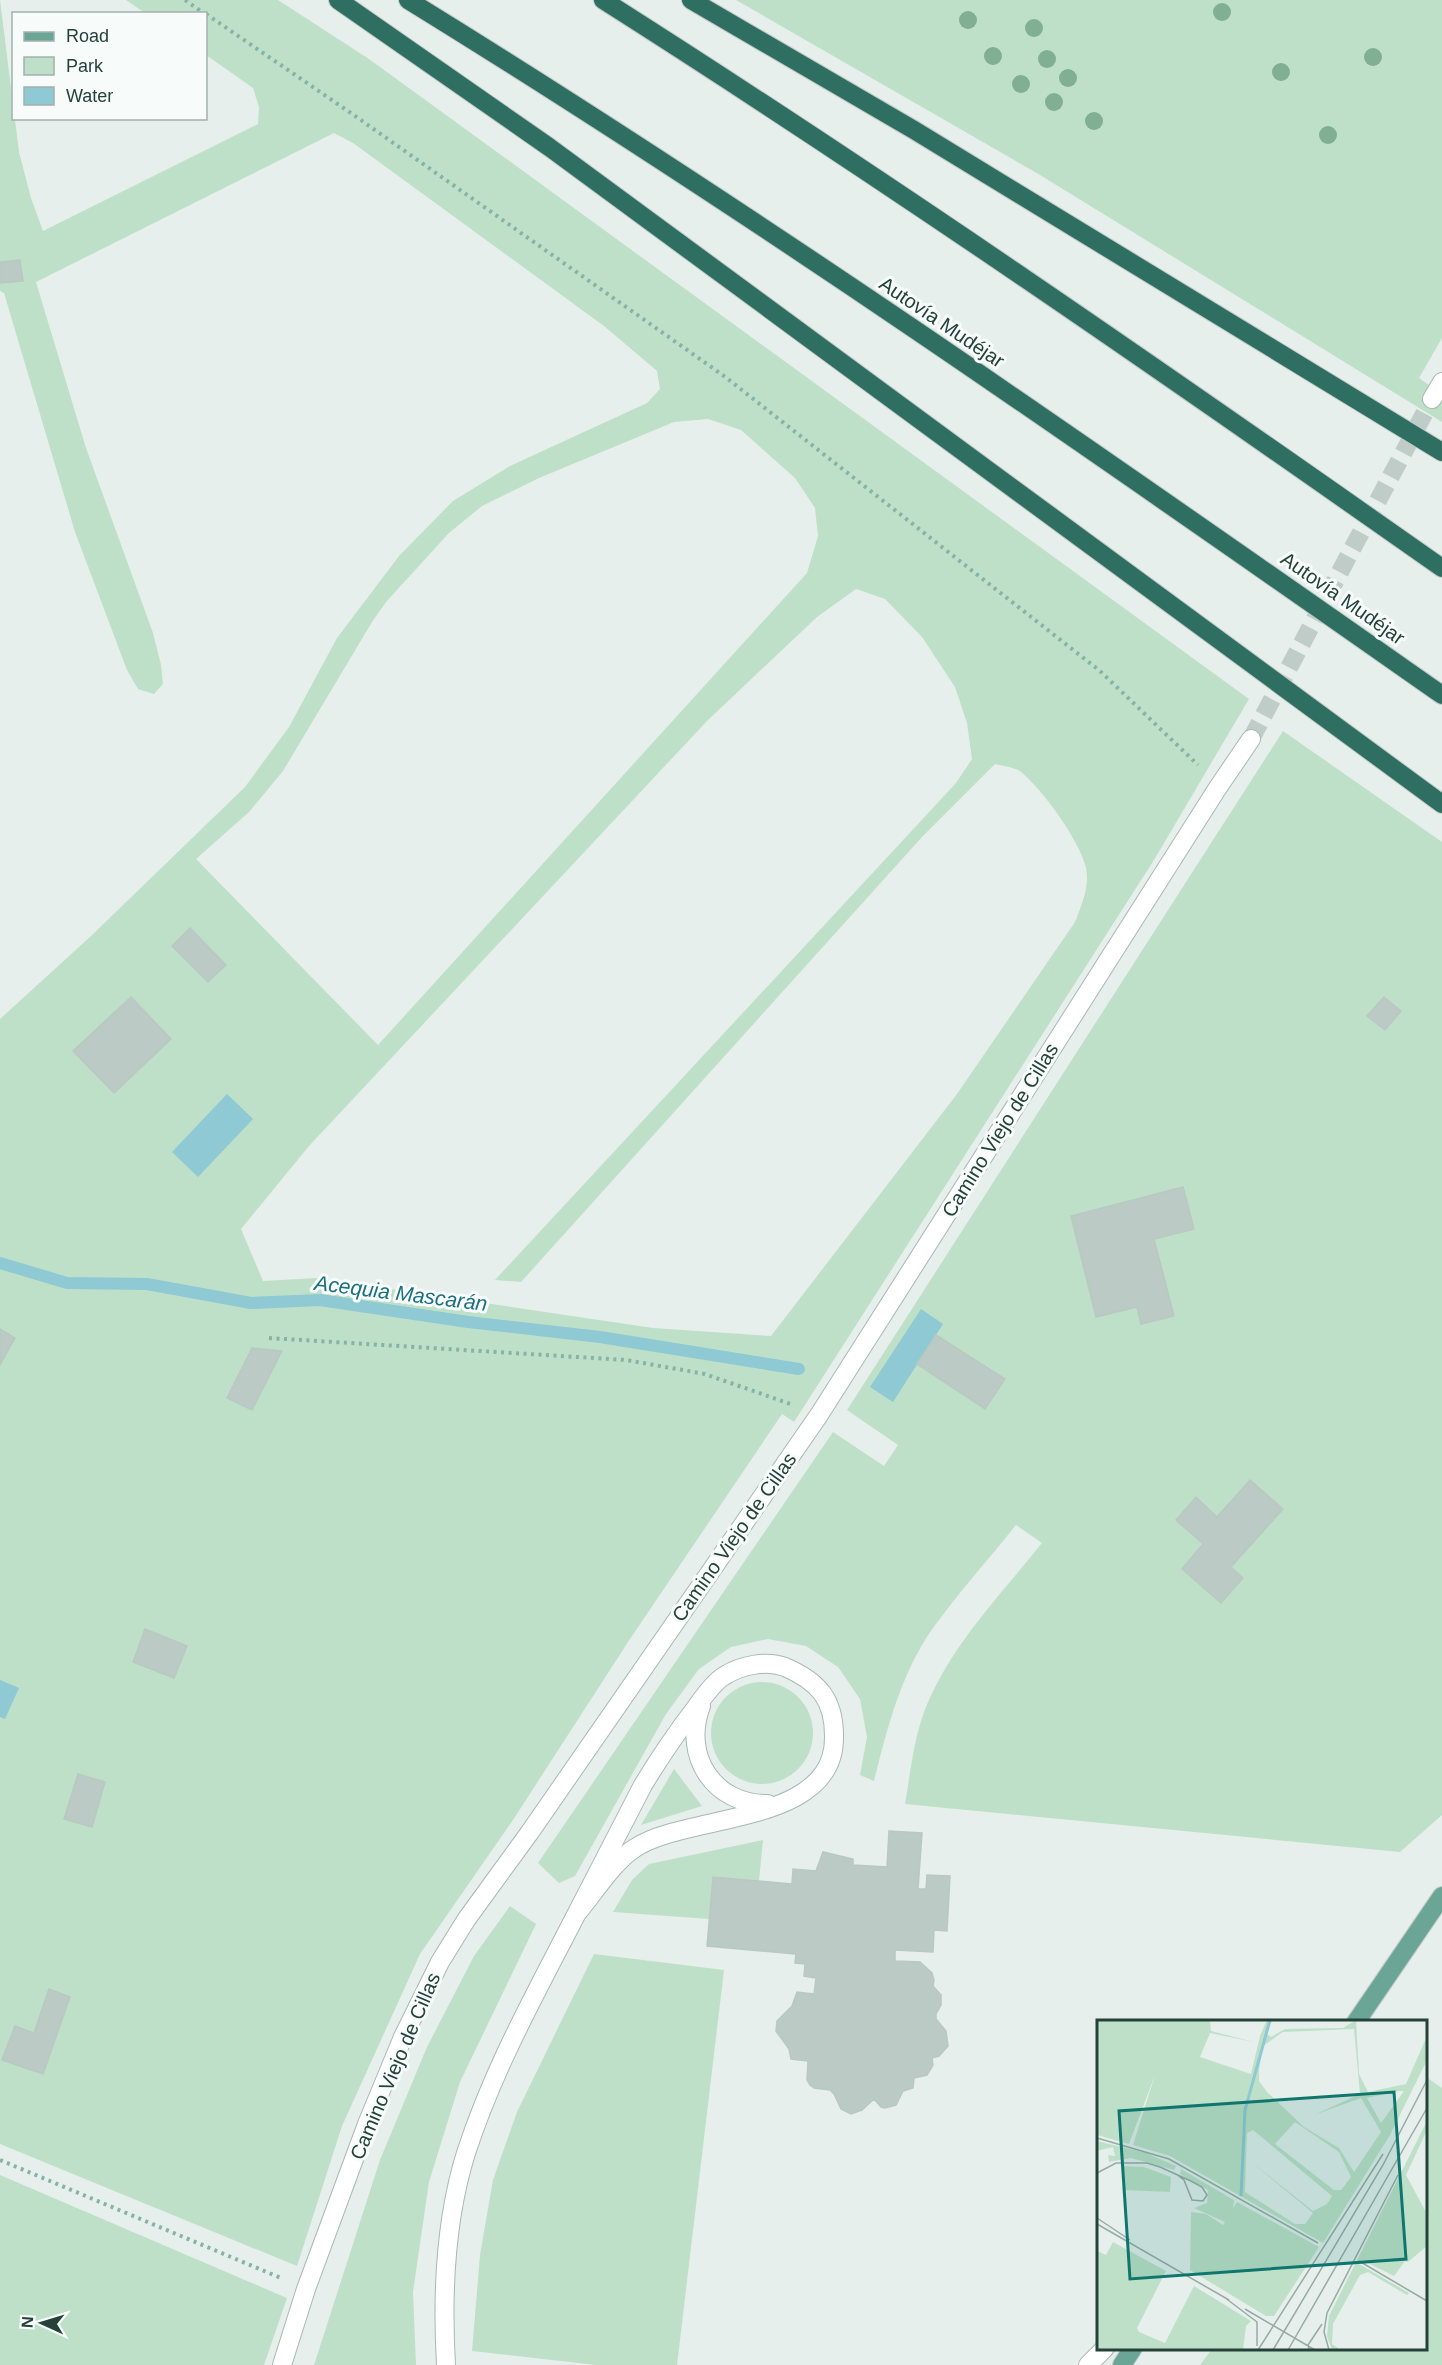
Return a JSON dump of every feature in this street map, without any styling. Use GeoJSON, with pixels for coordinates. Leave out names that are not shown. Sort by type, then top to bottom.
{"type":"FeatureCollection","features":[{"type":"Feature","properties":{"kind":"highway"},"geometry":{"type":"LineString","coordinates":[[338,0],[558,154],[1442,804]]}},
{"type":"Feature","properties":{"kind":"highway","name":"Autovía Mudéjar"},"geometry":{"type":"LineString","coordinates":[[408,0],[624,136],[933,342],[1442,695]]}},
{"type":"Feature","properties":{"kind":"highway"},"geometry":{"type":"LineString","coordinates":[[603,0],[721,76],[1085,320],[1442,568]]}},
{"type":"Feature","properties":{"kind":"highway"},"geometry":{"type":"LineString","coordinates":[[691,0],[914,130],[1442,452]]}},
{"type":"Feature","properties":{"kind":"main road"},"geometry":{"type":"LineString","coordinates":[[1357,2020],[1442,1896]]}},
{"type":"Feature","properties":{"kind":"main road"},"geometry":{"type":"LineString","coordinates":[[1122,2365],[1132,2350]]}},
{"type":"Feature","properties":{"kind":"street"},"geometry":{"type":"LineString","coordinates":[[1432,399],[1442,382]]}},
{"type":"Feature","properties":{"kind":"street","name":"Camino Viejo de Cillas"},"geometry":{"type":"LineString","coordinates":[[282,2365],[306,2289],[367,2124],[403,2037],[440,1962],[466,1920],[531,1832],[819,1415],[1216,789],[1251,739]]}},
{"type":"Feature","properties":{"kind":"street"},"geometry":{"type":"LineString","coordinates":[[446,2365],[444,2323],[448,2259],[455,2199],[466,2154],[507,2049],[643,1785],[667,1745],[704,1696],[723,1676],[750,1665],[777,1664],[802,1674],[822,1694],[834,1719],[834,1747],[824,1772],[805,1793],[725,1821],[654,1838],[634,1848],[618,1863],[578,1912]]}},
{"type":"Feature","properties":{"kind":"street"},"geometry":{"type":"LineString","coordinates":[[704,1696],[694,1722],[695,1750],[706,1775],[727,1794],[752,1804],[779,1804]]}},
{"type":"Feature","properties":{"kind":"street"},"geometry":{"type":"LineString","coordinates":[[1088,2365],[1104,2350]]}},
{"type":"Feature","properties":{"kind":"path"},"geometry":{"type":"LineString","coordinates":[[185,0],[202,12]]}},
{"type":"Feature","properties":{"kind":"path"},"geometry":{"type":"LineString","coordinates":[[207,15],[357,117],[724,376],[1100,672],[1191,757],[1216,789]]}},
{"type":"Feature","properties":{"kind":"path"},"geometry":{"type":"LineString","coordinates":[[269,1338],[626,1360],[705,1374],[819,1415]]}},
{"type":"Feature","properties":{"kind":"path"},"geometry":{"type":"LineString","coordinates":[[0,2160],[306,2289]]}},
{"type":"Feature","properties":{"kind":"green space"},"geometry":{"type":"Polygon","coordinates":[[[0,0],[12,96],[12,120],[15,120],[19,152],[31,198],[43,231],[258,124],[259,107],[253,88],[207,56],[207,12],[144,12],[126,0],[278,0],[369,59],[1249,699],[1154,860],[794,1422],[782,1414],[628,1642],[513,1820],[420,1954],[342,2126],[297,2266],[0,2144],[0,1019],[91,936],[245,787],[289,727],[337,638],[399,556],[453,501],[510,466],[647,403],[660,389],[657,371],[604,326],[353,143],[334,133],[36,282],[86,448],[153,633],[163,684],[154,694],[138,689],[127,670],[75,532],[4,293],[0,291],[0,0]],[[708,419],[674,422],[539,478],[482,506],[449,533],[386,602],[283,771],[249,812],[196,859],[378,1045],[807,573],[818,536],[815,508],[795,478],[741,430],[708,419]],[[856,589],[817,617],[707,721],[309,1146],[241,1229],[263,1281],[317,1278],[653,1328],[771,1336],[957,1094],[1075,922],[1087,882],[1082,857],[1069,831],[1050,803],[1030,780],[1015,769],[995,764],[922,837],[521,1282],[495,1280],[956,783],[972,759],[967,723],[955,687],[922,637],[885,599],[856,589]]]}},
{"type":"Feature","properties":{"kind":"green space"},"geometry":{"type":"Polygon","coordinates":[[[736,0],[1442,0],[1442,338],[1419,378],[1442,394],[1442,422],[1040,175],[736,0]]]}},
{"type":"Feature","properties":{"kind":"green space"},"geometry":{"type":"Polygon","coordinates":[[[1283,731],[1442,842],[1442,1815],[1400,1852],[905,1804],[916,1739],[922,1718],[944,1670],[974,1626],[1042,1543],[1016,1525],[953,1601],[922,1645],[896,1702],[874,1781],[860,1775],[867,1737],[860,1699],[838,1667],[806,1646],[768,1639],[731,1647],[699,1669],[666,1714],[575,1876],[559,1883],[538,1863],[833,1432],[884,1466],[898,1445],[847,1410],[1283,731]]]}},
{"type":"Feature","properties":{"kind":"green space"},"geometry":{"type":"Polygon","coordinates":[[[762,1682],[782,1686],[798,1697],[809,1713],[813,1733],[809,1753],[798,1769],[782,1780],[762,1784],[742,1780],[726,1769],[715,1753],[711,1733],[715,1713],[726,1697],[742,1686],[762,1682]]]}},
{"type":"Feature","properties":{"kind":"green space"},"geometry":{"type":"Polygon","coordinates":[[[674,1769],[702,1806],[641,1825],[674,1769]]]}},
{"type":"Feature","properties":{"kind":"green space"},"geometry":{"type":"Polygon","coordinates":[[[763,1840],[759,1881],[713,1877],[709,1919],[613,1912],[632,1880],[649,1864],[763,1840]]]}},
{"type":"Feature","properties":{"kind":"green space"},"geometry":{"type":"Polygon","coordinates":[[[510,1906],[536,1924],[460,2082],[429,2182],[413,2292],[416,2365],[314,2365],[380,2160],[427,2047],[474,1956],[510,1906]]]}},
{"type":"Feature","properties":{"kind":"green space"},"geometry":{"type":"Polygon","coordinates":[[[594,1954],[724,1970],[677,2365],[596,2365],[472,2351],[480,2255],[493,2180],[517,2112],[594,1954]]]}},
{"type":"Feature","properties":{"kind":"green space"},"geometry":{"type":"Polygon","coordinates":[[[1427,2078],[1442,2088],[1442,2365],[1200,2365],[1211,2350],[1427,2350],[1427,2078]]]}},
{"type":"Feature","properties":{"kind":"green space"},"geometry":{"type":"Polygon","coordinates":[[[0,2175],[287,2298],[264,2365],[0,2365],[0,2175]]]}},
{"type":"Feature","properties":{"kind":"water"},"geometry":{"type":"Polygon","coordinates":[[[227,1094],[253,1119],[198,1177],[172,1152],[227,1094]]]}},
{"type":"Feature","properties":{"kind":"water"},"geometry":{"type":"Polygon","coordinates":[[[921,1309],[943,1324],[893,1402],[870,1387],[921,1309]]]}},
{"type":"Feature","properties":{"kind":"water"},"geometry":{"type":"Polygon","coordinates":[[[0,1680],[19,1688],[5,1719],[0,1717],[0,1680]]]}},
{"type":"Feature","properties":{"kind":"building"},"geometry":{"type":"Polygon","coordinates":[[[20,260],[23,281],[0,283],[0,262],[20,260]]]}},
{"type":"Feature","properties":{"kind":"building"},"geometry":{"type":"Polygon","coordinates":[[[190,928],[226,965],[208,982],[172,946],[190,928]]]}},
{"type":"Feature","properties":{"kind":"building"},"geometry":{"type":"Polygon","coordinates":[[[131,997],[171,1039],[114,1093],[73,1051],[131,997]]]}},
{"type":"Feature","properties":{"kind":"building"},"geometry":{"type":"Polygon","coordinates":[[[1384,997],[1401,1011],[1385,1030],[1367,1016],[1384,997]]]}},
{"type":"Feature","properties":{"kind":"building"},"geometry":{"type":"Polygon","coordinates":[[[1183,1187],[1194,1229],[1154,1239],[1174,1316],[1141,1324],[1137,1307],[1096,1317],[1071,1216],[1183,1187]]]}},
{"type":"Feature","properties":{"kind":"building"},"geometry":{"type":"Polygon","coordinates":[[[0,1329],[15,1338],[0,1365],[0,1329]]]}},
{"type":"Feature","properties":{"kind":"building"},"geometry":{"type":"Polygon","coordinates":[[[936,1335],[1005,1379],[985,1409],[917,1364],[936,1335]]]}},
{"type":"Feature","properties":{"kind":"building"},"geometry":{"type":"Polygon","coordinates":[[[252,1348],[282,1351],[252,1410],[227,1398],[252,1348]]]}},
{"type":"Feature","properties":{"kind":"building"},"geometry":{"type":"Polygon","coordinates":[[[1250,1480],[1283,1509],[1231,1567],[1243,1578],[1221,1603],[1182,1569],[1203,1544],[1176,1520],[1196,1497],[1217,1517],[1250,1480]]]}},
{"type":"Feature","properties":{"kind":"building"},"geometry":{"type":"Polygon","coordinates":[[[145,1629],[187,1646],[174,1678],[133,1662],[145,1629]]]}},
{"type":"Feature","properties":{"kind":"building"},"geometry":{"type":"Polygon","coordinates":[[[78,1774],[105,1782],[92,1827],[64,1819],[78,1774]]]}},
{"type":"Feature","properties":{"kind":"building"},"geometry":{"type":"Polygon","coordinates":[[[889,1831],[922,1833],[918,1889],[926,1889],[927,1875],[950,1876],[947,1931],[934,1930],[933,1952],[895,1950],[895,1961],[920,1962],[932,1973],[933,1986],[941,1995],[941,2005],[936,2019],[946,2031],[948,2046],[939,2056],[932,2058],[933,2065],[927,2075],[914,2078],[913,2088],[903,2091],[896,2105],[881,2107],[874,2099],[862,2110],[851,2114],[841,2109],[830,2090],[814,2088],[810,2085],[807,2080],[808,2061],[791,2059],[789,2049],[776,2031],[777,2021],[792,2006],[797,1992],[814,1994],[816,1978],[804,1976],[805,1964],[795,1963],[796,1954],[707,1946],[713,1877],[792,1884],[793,1869],[816,1871],[823,1852],[853,1859],[853,1865],[887,1867],[889,1831]]]}},
{"type":"Feature","properties":{"kind":"building"},"geometry":{"type":"Polygon","coordinates":[[[49,1989],[70,1997],[43,2074],[2,2060],[15,2026],[34,2033],[49,1989]]]}},
{"type":"Feature","properties":{"kind":"waterway","name":"Acequia Mascarán"},"geometry":{"type":"LineString","coordinates":[[0,1263],[67,1283],[147,1284],[251,1303],[320,1300],[468,1322],[600,1337],[799,1369]]}},
{"type":"Feature","properties":{"kind":"tunnel"},"geometry":{"type":"LineString","coordinates":[[1251,739],[1432,399]]}}]}
